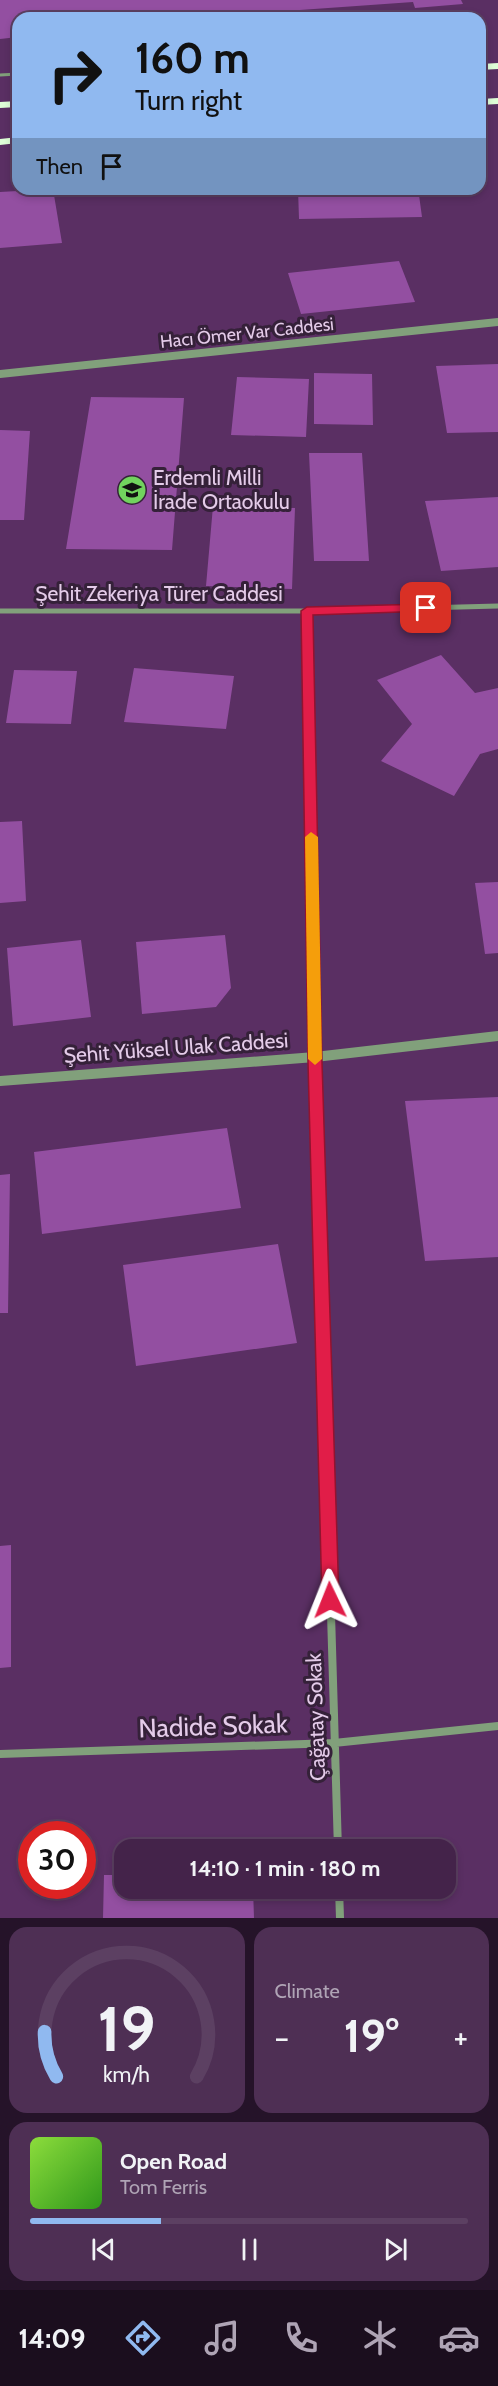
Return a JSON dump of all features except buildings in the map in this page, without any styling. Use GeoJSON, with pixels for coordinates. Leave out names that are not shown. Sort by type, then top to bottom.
{"type":"FeatureCollection","features":[{"type":"Feature","properties":{"kind":"street","name":"Hacı Ömer Var Caddesi"},"geometry":{"type":"LineString","coordinates":[[0,374],[498,322]]}},
{"type":"Feature","properties":{"kind":"street","name":"Şehit Zekeriya Türer Caddesi"},"geometry":{"type":"LineString","coordinates":[[0,611],[307,611],[498,606]]}},
{"type":"Feature","properties":{"kind":"street","name":"Çağatay Sokak"},"geometry":{"type":"LineString","coordinates":[[307,611],[315,1057],[338,1839]]}},
{"type":"Feature","properties":{"kind":"street","name":"Şehit Yüksel Ulak Caddesi"},"geometry":{"type":"LineString","coordinates":[[0,1081],[315,1057],[498,1035]]}},
{"type":"Feature","properties":{"kind":"street","name":"Nadide Sokak"},"geometry":{"type":"LineString","coordinates":[[0,1754],[334,1743],[498,1726]]}},
{"type":"Feature","properties":{"kind":"street"},"geometry":{"type":"LineString","coordinates":[[339,1899],[340,1918]]}},
{"type":"Feature","properties":{"kind":"slow traffic"},"geometry":{"type":"LineString","coordinates":[[311,837],[315,1059]]}},
{"type":"Feature","properties":{"kind":"place","name":"Erdemli Milli İrade Ortaokulu"},"geometry":{"type":"Point","coordinates":[132,490]}},
{"type":"Feature","properties":{"kind":"route"},"geometry":{"type":"LineString","coordinates":[[330,1600],[315,1062],[307,611],[426,608]]}}]}
